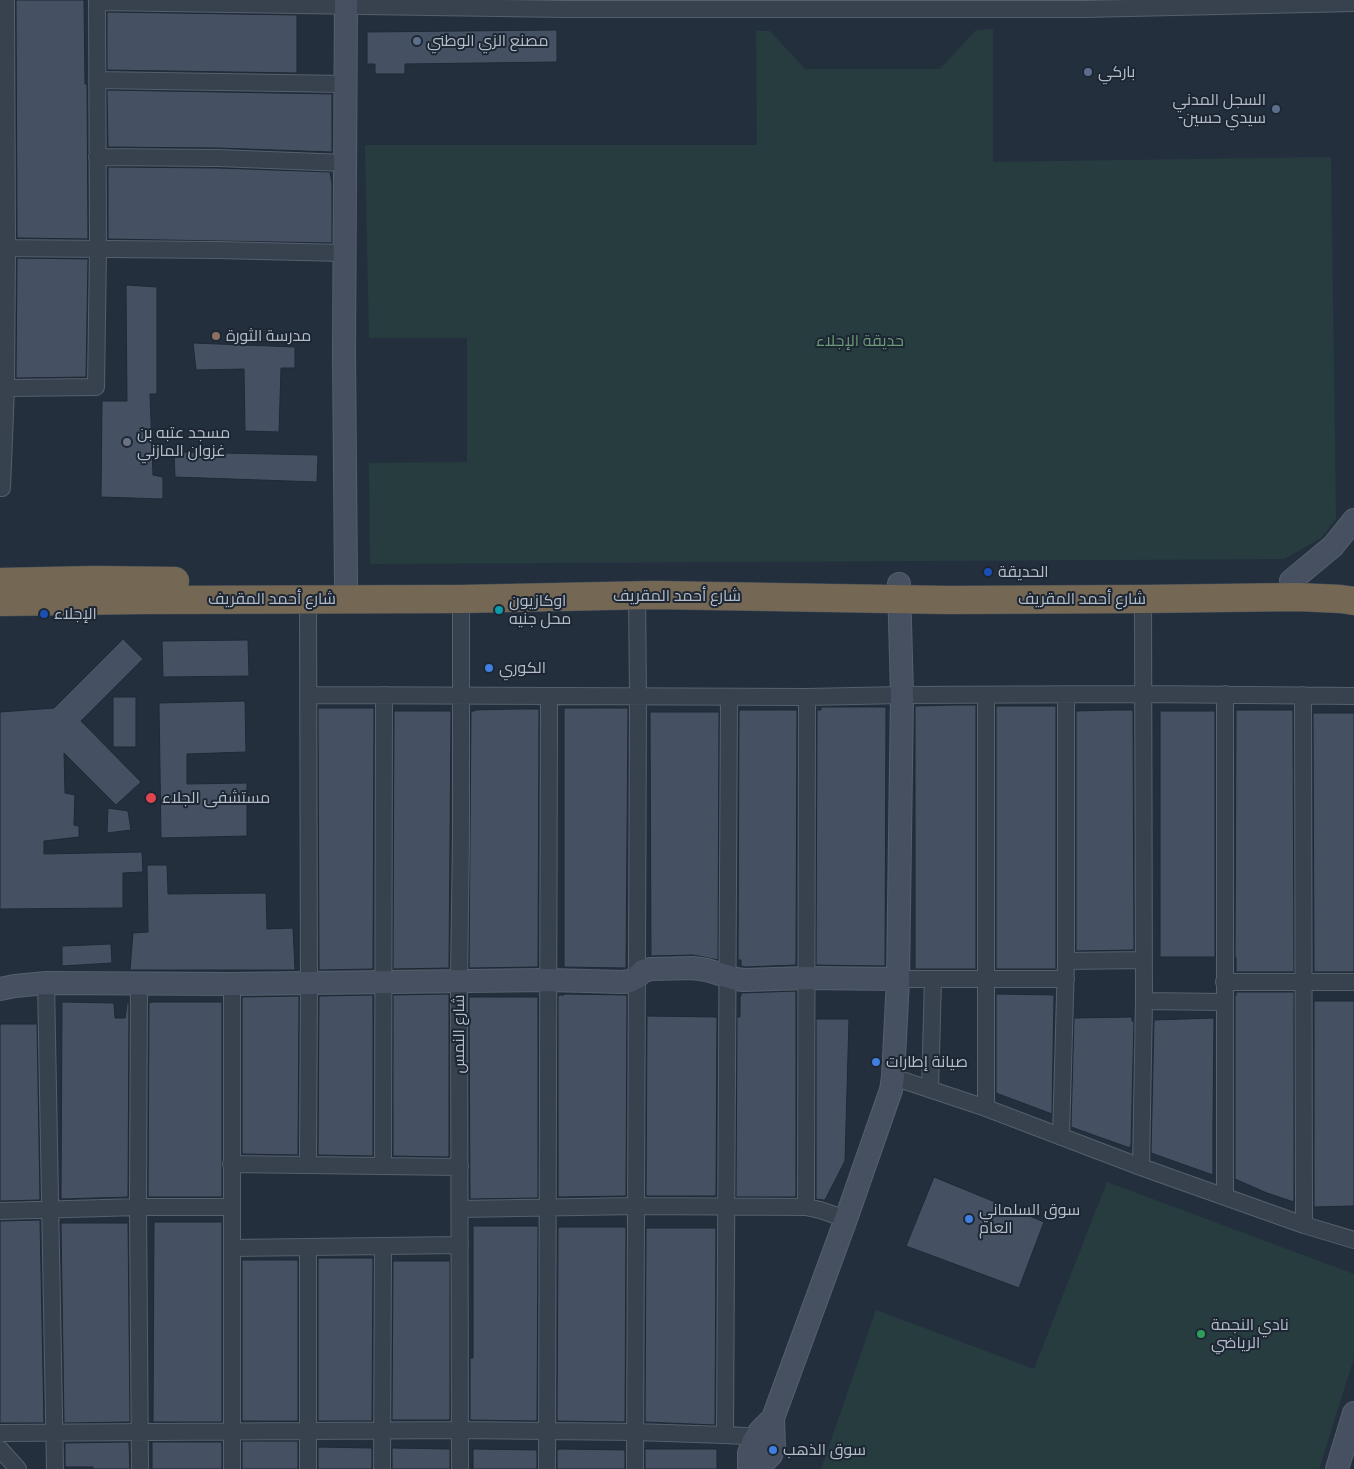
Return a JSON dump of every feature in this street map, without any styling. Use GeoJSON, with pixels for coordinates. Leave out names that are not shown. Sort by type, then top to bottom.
{"type":"FeatureCollection","features":[{"type":"Feature","properties":{"kind":"highway","name":"شارع أحمد المقريف"},"geometry":{"type":"LineString","coordinates":[[0,582],[95,580],[140,590],[308,599],[461,599],[899,591],[1292,581],[1346,582],[1354,584]]}},
{"type":"Feature","properties":{"kind":"highway","name":"شارع أحمد المقريف"},"geometry":{"type":"LineString","coordinates":[[0,602],[140,590],[346,585],[899,591],[1143,599],[1297,597],[1354,601]]}},
{"type":"Feature","properties":{"kind":"street"},"geometry":{"type":"LineString","coordinates":[[0,488],[2,488],[6,388],[4,248],[6,0]]}},
{"type":"Feature","properties":{"kind":"street"},"geometry":{"type":"LineString","coordinates":[[6,388],[96,387],[98,248],[97,1],[523,4],[1354,3]]}},
{"type":"Feature","properties":{"kind":"street"},"geometry":{"type":"LineString","coordinates":[[345,3],[346,585]]}},
{"type":"Feature","properties":{"kind":"street"},"geometry":{"type":"LineString","coordinates":[[97,80],[345,84]]}},
{"type":"Feature","properties":{"kind":"street"},"geometry":{"type":"LineString","coordinates":[[97,156],[345,163]]}},
{"type":"Feature","properties":{"kind":"street"},"geometry":{"type":"LineString","coordinates":[[4,248],[344,253]]}},
{"type":"Feature","properties":{"kind":"street"},"geometry":{"type":"LineString","coordinates":[[1292,581],[1333,546],[1354,520]]}},
{"type":"Feature","properties":{"kind":"street"},"geometry":{"type":"LineString","coordinates":[[752,1450],[773,1418],[846,1220],[893,1077],[898,979],[902,695],[899,591]]}},
{"type":"Feature","properties":{"kind":"street"},"geometry":{"type":"LineString","coordinates":[[634,1469],[636,1432],[638,696],[636,595]]}},
{"type":"Feature","properties":{"kind":"street"},"geometry":{"type":"LineString","coordinates":[[308,599],[308,1165]]}},
{"type":"Feature","properties":{"kind":"street","name":"شارع النمس"},"geometry":{"type":"LineString","coordinates":[[460,1469],[459,981],[462,696],[461,599]]}},
{"type":"Feature","properties":{"kind":"street"},"geometry":{"type":"LineString","coordinates":[[1142,1166],[1144,1001],[1143,599]]}},
{"type":"Feature","properties":{"kind":"street"},"geometry":{"type":"LineString","coordinates":[[308,695],[807,697],[1225,694],[1354,696]]}},
{"type":"Feature","properties":{"kind":"street"},"geometry":{"type":"LineString","coordinates":[[1225,694],[1225,1196]]}},
{"type":"Feature","properties":{"kind":"street"},"geometry":{"type":"LineString","coordinates":[[383,1166],[384,695]]}},
{"type":"Feature","properties":{"kind":"street"},"geometry":{"type":"LineString","coordinates":[[986,695],[986,1108]]}},
{"type":"Feature","properties":{"kind":"street"},"geometry":{"type":"LineString","coordinates":[[1061,1137],[1066,979],[1066,695]]}},
{"type":"Feature","properties":{"kind":"street"},"geometry":{"type":"LineString","coordinates":[[1303,695],[1304,1225]]}},
{"type":"Feature","properties":{"kind":"street"},"geometry":{"type":"LineString","coordinates":[[547,1469],[549,696]]}},
{"type":"Feature","properties":{"kind":"street"},"geometry":{"type":"LineString","coordinates":[[729,697],[727,1207],[752,1450]]}},
{"type":"Feature","properties":{"kind":"street"},"geometry":{"type":"LineString","coordinates":[[806,1207],[807,697]]}},
{"type":"Feature","properties":{"kind":"street"},"geometry":{"type":"LineString","coordinates":[[1066,961],[1144,960]]}},
{"type":"Feature","properties":{"kind":"street"},"geometry":{"type":"LineString","coordinates":[[0,989],[46,984],[548,980],[623,982],[636,978],[643,971],[651,969],[693,968],[744,980],[807,978],[1066,979]]}},
{"type":"Feature","properties":{"kind":"street"},"geometry":{"type":"LineString","coordinates":[[930,1089],[933,979]]}},
{"type":"Feature","properties":{"kind":"street"},"geometry":{"type":"LineString","coordinates":[[1224,982],[1354,982]]}},
{"type":"Feature","properties":{"kind":"street"},"geometry":{"type":"LineString","coordinates":[[46,984],[55,1469]]}},
{"type":"Feature","properties":{"kind":"street"},"geometry":{"type":"LineString","coordinates":[[139,984],[140,1469]]}},
{"type":"Feature","properties":{"kind":"street"},"geometry":{"type":"LineString","coordinates":[[232,984],[232,1469]]}},
{"type":"Feature","properties":{"kind":"street"},"geometry":{"type":"LineString","coordinates":[[1144,1001],[1224,1002]]}},
{"type":"Feature","properties":{"kind":"street"},"geometry":{"type":"LineString","coordinates":[[893,1077],[986,1108],[1304,1225],[1354,1240]]}},
{"type":"Feature","properties":{"kind":"street"},"geometry":{"type":"LineString","coordinates":[[232,1164],[460,1167]]}},
{"type":"Feature","properties":{"kind":"street"},"geometry":{"type":"LineString","coordinates":[[460,1209],[636,1206],[806,1207],[846,1220]]}},
{"type":"Feature","properties":{"kind":"street"},"geometry":{"type":"LineString","coordinates":[[0,1211],[138,1207],[231,1207]]}},
{"type":"Feature","properties":{"kind":"street"},"geometry":{"type":"LineString","coordinates":[[232,1248],[460,1245]]}},
{"type":"Feature","properties":{"kind":"street"},"geometry":{"type":"LineString","coordinates":[[382,1469],[383,1246]]}},
{"type":"Feature","properties":{"kind":"street"},"geometry":{"type":"LineString","coordinates":[[308,1247],[308,1469]]}},
{"type":"Feature","properties":{"kind":"street"},"geometry":{"type":"LineString","coordinates":[[1337,1469],[1354,1413]]}},
{"type":"Feature","properties":{"kind":"street"},"geometry":{"type":"LineString","coordinates":[[0,1433],[460,1430],[636,1432],[752,1450]]}},
{"type":"Feature","properties":{"kind":"street"},"geometry":{"type":"LineString","coordinates":[[0,1449],[18,1469]]}},
{"type":"Feature","properties":{"kind":"green space","name":"حديقة الإجلاء"},"geometry":{"type":"Polygon","coordinates":[[[993,29],[993,162],[1331,157],[1336,519],[1321,538],[1284,559],[370,564],[369,463],[467,462],[467,338],[369,338],[365,145],[757,145],[756,31],[770,31],[805,69],[940,69],[976,30],[993,29]]]}},
{"type":"Feature","properties":{"kind":"green space","name":"نادي النجمة الرياضي"},"geometry":{"type":"Polygon","coordinates":[[[1107,1182],[1354,1274],[1354,1358],[1319,1469],[821,1469],[876,1310],[1034,1369],[1107,1182]]]}},
{"type":"Feature","properties":{"kind":"building"},"geometry":{"type":"Polygon","coordinates":[[[16,0],[84,0],[85,84],[87,84],[88,239],[17,238],[16,0]]]}},
{"type":"Feature","properties":{"kind":"building"},"geometry":{"type":"Polygon","coordinates":[[[107,12],[297,15],[297,73],[107,70],[107,12]]]}},
{"type":"Feature","properties":{"kind":"building"},"geometry":{"type":"Polygon","coordinates":[[[557,30],[557,62],[405,64],[405,74],[375,74],[375,64],[367,64],[367,32],[557,30]]]}},
{"type":"Feature","properties":{"kind":"building"},"geometry":{"type":"Polygon","coordinates":[[[107,90],[332,94],[332,152],[108,147],[107,90]]]}},
{"type":"Feature","properties":{"kind":"building"},"geometry":{"type":"Polygon","coordinates":[[[108,167],[330,172],[332,183],[332,243],[108,239],[108,167]]]}},
{"type":"Feature","properties":{"kind":"building"},"geometry":{"type":"Polygon","coordinates":[[[17,258],[88,259],[86,377],[16,378],[17,258]]]}},
{"type":"Feature","properties":{"kind":"building"},"geometry":{"type":"Polygon","coordinates":[[[126,285],[157,287],[157,394],[150,394],[153,475],[163,477],[163,499],[101,497],[102,401],[127,401],[126,285]]]}},
{"type":"Feature","properties":{"kind":"building"},"geometry":{"type":"Polygon","coordinates":[[[193,343],[295,347],[295,368],[281,368],[279,432],[245,431],[244,369],[196,370],[193,343]]]}},
{"type":"Feature","properties":{"kind":"building"},"geometry":{"type":"Polygon","coordinates":[[[174,452],[318,455],[317,482],[175,477],[174,452]]]}},
{"type":"Feature","properties":{"kind":"building"},"geometry":{"type":"Polygon","coordinates":[[[123,639],[143,659],[81,721],[141,782],[116,805],[64,753],[65,793],[75,795],[74,825],[79,826],[79,837],[44,841],[44,854],[142,852],[143,872],[123,873],[123,908],[0,909],[0,712],[54,708],[123,639]]]}},
{"type":"Feature","properties":{"kind":"building"},"geometry":{"type":"Polygon","coordinates":[[[248,640],[249,676],[163,677],[162,641],[248,640]]]}},
{"type":"Feature","properties":{"kind":"building"},"geometry":{"type":"Polygon","coordinates":[[[113,697],[136,697],[136,747],[113,747],[113,697]]]}},
{"type":"Feature","properties":{"kind":"building"},"geometry":{"type":"Polygon","coordinates":[[[245,701],[246,752],[187,754],[187,784],[247,783],[247,836],[161,838],[159,703],[245,701]]]}},
{"type":"Feature","properties":{"kind":"building"},"geometry":{"type":"Polygon","coordinates":[[[976,705],[976,969],[915,969],[915,706],[976,705]]]}},
{"type":"Feature","properties":{"kind":"building"},"geometry":{"type":"Polygon","coordinates":[[[996,706],[1056,706],[1056,969],[996,969],[996,706]]]}},
{"type":"Feature","properties":{"kind":"building"},"geometry":{"type":"Polygon","coordinates":[[[821,707],[886,707],[885,966],[816,965],[817,710],[821,710],[821,707]]]}},
{"type":"Feature","properties":{"kind":"building"},"geometry":{"type":"Polygon","coordinates":[[[318,708],[374,708],[373,969],[319,970],[318,708]]]}},
{"type":"Feature","properties":{"kind":"building"},"geometry":{"type":"Polygon","coordinates":[[[564,708],[628,708],[626,968],[564,967],[564,708]]]}},
{"type":"Feature","properties":{"kind":"building"},"geometry":{"type":"Polygon","coordinates":[[[539,709],[538,967],[469,968],[471,711],[539,709]]]}},
{"type":"Feature","properties":{"kind":"building"},"geometry":{"type":"Polygon","coordinates":[[[740,710],[797,710],[796,965],[745,967],[741,966],[741,960],[738,960],[740,710]]]}},
{"type":"Feature","properties":{"kind":"building"},"geometry":{"type":"Polygon","coordinates":[[[1133,710],[1134,950],[1076,951],[1076,711],[1133,710]]]}},
{"type":"Feature","properties":{"kind":"building"},"geometry":{"type":"Polygon","coordinates":[[[1236,710],[1293,710],[1294,972],[1236,972],[1236,710]]]}},
{"type":"Feature","properties":{"kind":"building"},"geometry":{"type":"Polygon","coordinates":[[[394,711],[451,711],[449,968],[393,969],[394,711]]]}},
{"type":"Feature","properties":{"kind":"building"},"geometry":{"type":"Polygon","coordinates":[[[1160,711],[1215,711],[1215,957],[1160,957],[1160,711]]]}},
{"type":"Feature","properties":{"kind":"building"},"geometry":{"type":"Polygon","coordinates":[[[650,712],[719,712],[718,960],[693,955],[651,956],[650,712]]]}},
{"type":"Feature","properties":{"kind":"building"},"geometry":{"type":"Polygon","coordinates":[[[1313,713],[1354,713],[1354,972],[1314,972],[1313,713]]]}},
{"type":"Feature","properties":{"kind":"building"},"geometry":{"type":"Polygon","coordinates":[[[108,808],[128,811],[131,830],[107,833],[108,808]]]}},
{"type":"Feature","properties":{"kind":"building"},"geometry":{"type":"Polygon","coordinates":[[[147,865],[167,865],[168,894],[266,893],[267,929],[293,928],[295,970],[130,970],[133,933],[148,932],[147,865]]]}},
{"type":"Feature","properties":{"kind":"building"},"geometry":{"type":"Polygon","coordinates":[[[111,944],[112,963],[62,966],[62,946],[111,944]]]}},
{"type":"Feature","properties":{"kind":"building"},"geometry":{"type":"Polygon","coordinates":[[[796,991],[796,1197],[736,1197],[737,1017],[740,1017],[740,996],[741,993],[796,991]]]}},
{"type":"Feature","properties":{"kind":"building"},"geometry":{"type":"Polygon","coordinates":[[[1236,992],[1294,992],[1294,1202],[1235,1179],[1236,992]]]}},
{"type":"Feature","properties":{"kind":"building"},"geometry":{"type":"Polygon","coordinates":[[[449,994],[449,1157],[393,1156],[393,995],[449,994]]]}},
{"type":"Feature","properties":{"kind":"building"},"geometry":{"type":"Polygon","coordinates":[[[564,994],[627,995],[626,1196],[558,1197],[558,997],[564,994]]]}},
{"type":"Feature","properties":{"kind":"building"},"geometry":{"type":"Polygon","coordinates":[[[996,994],[1054,995],[1052,1114],[996,1093],[996,994]]]}},
{"type":"Feature","properties":{"kind":"building"},"geometry":{"type":"Polygon","coordinates":[[[373,995],[373,1156],[318,1155],[319,996],[373,995]]]}},
{"type":"Feature","properties":{"kind":"building"},"geometry":{"type":"Polygon","coordinates":[[[299,996],[298,1155],[242,1154],[242,997],[299,996]]]}},
{"type":"Feature","properties":{"kind":"building"},"geometry":{"type":"Polygon","coordinates":[[[469,997],[538,997],[538,1198],[470,1199],[469,997]]]}},
{"type":"Feature","properties":{"kind":"building"},"geometry":{"type":"Polygon","coordinates":[[[1314,1001],[1354,1001],[1354,1206],[1314,1207],[1314,1001]]]}},
{"type":"Feature","properties":{"kind":"building"},"geometry":{"type":"Polygon","coordinates":[[[62,1002],[114,1003],[115,1018],[125,1018],[127,1003],[129,1003],[128,1197],[61,1199],[62,1002]]]}},
{"type":"Feature","properties":{"kind":"building"},"geometry":{"type":"Polygon","coordinates":[[[222,1002],[222,1197],[148,1197],[149,1003],[222,1002]]]}},
{"type":"Feature","properties":{"kind":"building"},"geometry":{"type":"Polygon","coordinates":[[[647,1016],[717,1017],[716,1196],[646,1196],[647,1016]]]}},
{"type":"Feature","properties":{"kind":"building"},"geometry":{"type":"Polygon","coordinates":[[[1132,1017],[1132,1021],[1134,1021],[1130,1148],[1071,1127],[1074,1018],[1132,1017]]]}},
{"type":"Feature","properties":{"kind":"building"},"geometry":{"type":"Polygon","coordinates":[[[1214,1018],[1213,1175],[1151,1153],[1154,1020],[1214,1018]]]}},
{"type":"Feature","properties":{"kind":"building"},"geometry":{"type":"Polygon","coordinates":[[[816,1019],[849,1019],[845,1161],[825,1200],[816,1199],[816,1019]]]}},
{"type":"Feature","properties":{"kind":"building"},"geometry":{"type":"Polygon","coordinates":[[[0,1024],[37,1024],[40,1200],[0,1201],[0,1024]]]}},
{"type":"Feature","properties":{"kind":"building","name":"سوق السلماني العام"},"geometry":{"type":"Polygon","coordinates":[[[934,1177],[1044,1222],[1019,1288],[906,1246],[934,1177]]]}},
{"type":"Feature","properties":{"kind":"building"},"geometry":{"type":"Polygon","coordinates":[[[40,1220],[44,1423],[0,1423],[0,1221],[40,1220]]]}},
{"type":"Feature","properties":{"kind":"building"},"geometry":{"type":"Polygon","coordinates":[[[154,1222],[222,1222],[222,1422],[153,1422],[154,1222]]]}},
{"type":"Feature","properties":{"kind":"building"},"geometry":{"type":"Polygon","coordinates":[[[61,1223],[128,1223],[130,1422],[64,1423],[61,1223]]]}},
{"type":"Feature","properties":{"kind":"building"},"geometry":{"type":"Polygon","coordinates":[[[473,1226],[538,1226],[537,1421],[470,1420],[470,1358],[473,1358],[473,1226]]]}},
{"type":"Feature","properties":{"kind":"building"},"geometry":{"type":"Polygon","coordinates":[[[558,1227],[626,1227],[625,1422],[557,1421],[558,1227]]]}},
{"type":"Feature","properties":{"kind":"building"},"geometry":{"type":"Polygon","coordinates":[[[646,1228],[716,1228],[715,1425],[645,1422],[646,1228]]]}},
{"type":"Feature","properties":{"kind":"building"},"geometry":{"type":"Polygon","coordinates":[[[318,1258],[373,1258],[372,1421],[318,1421],[318,1258]]]}},
{"type":"Feature","properties":{"kind":"building"},"geometry":{"type":"Polygon","coordinates":[[[242,1260],[298,1260],[298,1421],[242,1421],[242,1260]]]}},
{"type":"Feature","properties":{"kind":"building"},"geometry":{"type":"Polygon","coordinates":[[[393,1261],[450,1261],[450,1420],[392,1420],[393,1261]]]}},
{"type":"Feature","properties":{"kind":"building"},"geometry":{"type":"Polygon","coordinates":[[[242,1441],[298,1441],[298,1469],[242,1469],[242,1441]]]}},
{"type":"Feature","properties":{"kind":"building"},"geometry":{"type":"Polygon","coordinates":[[[129,1442],[130,1469],[65,1467],[65,1443],[129,1442]]]}},
{"type":"Feature","properties":{"kind":"building"},"geometry":{"type":"Polygon","coordinates":[[[152,1442],[222,1442],[222,1469],[152,1469],[152,1442]]]}},
{"type":"Feature","properties":{"kind":"building"},"geometry":{"type":"Polygon","coordinates":[[[318,1447],[372,1448],[372,1469],[318,1469],[318,1447]]]}},
{"type":"Feature","properties":{"kind":"building"},"geometry":{"type":"Polygon","coordinates":[[[392,1448],[450,1449],[450,1469],[392,1469],[392,1448]]]}},
{"type":"Feature","properties":{"kind":"building"},"geometry":{"type":"Polygon","coordinates":[[[473,1449],[537,1450],[537,1469],[473,1469],[473,1449]]]}},
{"type":"Feature","properties":{"kind":"building"},"geometry":{"type":"Polygon","coordinates":[[[645,1449],[717,1449],[717,1469],[645,1469],[645,1449]]]}},
{"type":"Feature","properties":{"kind":"building"},"geometry":{"type":"Polygon","coordinates":[[[557,1450],[625,1450],[625,1469],[557,1469],[557,1450]]]}},
{"type":"Feature","properties":{"kind":"place","name":"مصنع الزي الوطني"},"geometry":{"type":"Point","coordinates":[417,41]}},
{"type":"Feature","properties":{"kind":"place","name":"باركي"},"geometry":{"type":"Point","coordinates":[1088,72]}},
{"type":"Feature","properties":{"kind":"place","name":"السجل المدني -سيدي حسين"},"geometry":{"type":"Point","coordinates":[1276,109]}},
{"type":"Feature","properties":{"kind":"place","name":"مدرسة الثورة"},"geometry":{"type":"Point","coordinates":[216,336]}},
{"type":"Feature","properties":{"kind":"place","name":"مسجد عتبه بن غزوان المازني"},"geometry":{"type":"Point","coordinates":[127,442]}},
{"type":"Feature","properties":{"kind":"place","name":"الحديقة"},"geometry":{"type":"Point","coordinates":[988,572]}},
{"type":"Feature","properties":{"kind":"place","name":"اوكازيون محل جنيه"},"geometry":{"type":"Point","coordinates":[499,610]}},
{"type":"Feature","properties":{"kind":"place","name":"الإجلاء"},"geometry":{"type":"Point","coordinates":[44,614]}},
{"type":"Feature","properties":{"kind":"place","name":"الكوري"},"geometry":{"type":"Point","coordinates":[489,668]}},
{"type":"Feature","properties":{"kind":"place","name":"مستشفى الجلاء"},"geometry":{"type":"Point","coordinates":[151,798]}},
{"type":"Feature","properties":{"kind":"place","name":"صيانة إطارات"},"geometry":{"type":"Point","coordinates":[876,1062]}},
{"type":"Feature","properties":{"kind":"place","name":"سوق السلماني العام"},"geometry":{"type":"Point","coordinates":[969,1219]}},
{"type":"Feature","properties":{"kind":"place","name":"نادي النجمة الرياضي"},"geometry":{"type":"Point","coordinates":[1201,1334]}},
{"type":"Feature","properties":{"kind":"place","name":"سوق الذهب"},"geometry":{"type":"Point","coordinates":[773,1450]}}]}
